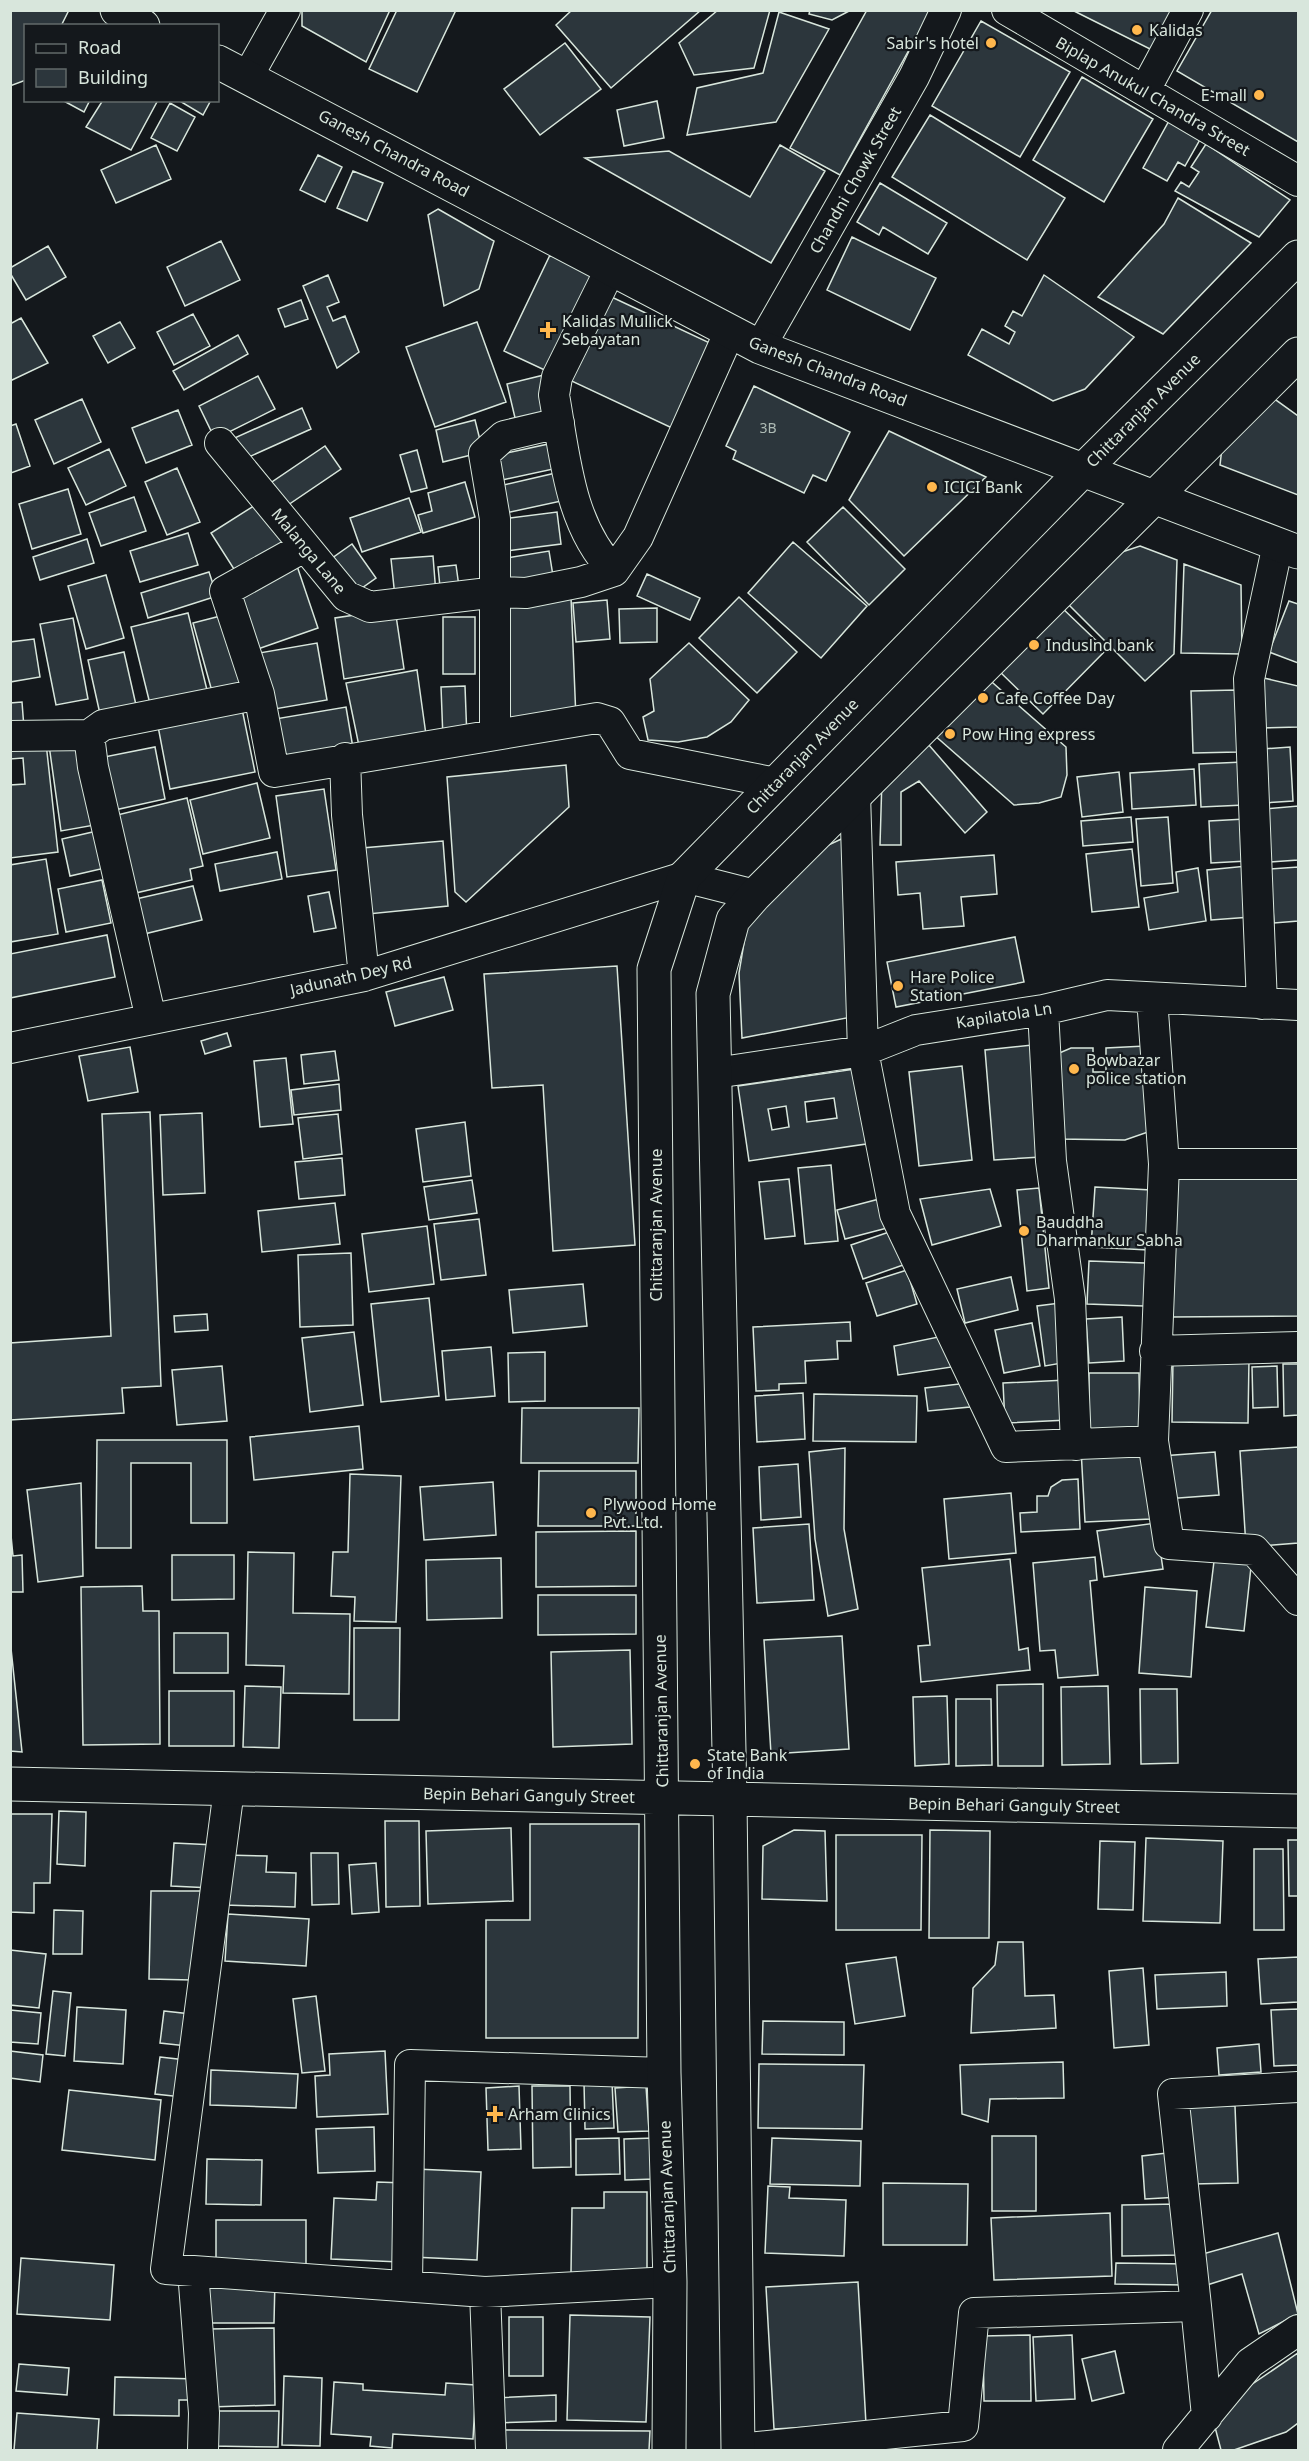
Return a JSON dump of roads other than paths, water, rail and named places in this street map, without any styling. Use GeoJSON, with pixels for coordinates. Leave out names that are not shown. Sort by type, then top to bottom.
{"type":"FeatureCollection","features":[{"type":"Feature","properties":{"kind":"main road"},"geometry":{"type":"LineString","coordinates":[[117,10],[140,24]]}},
{"type":"Feature","properties":{"kind":"main road","name":"Ganesh Chandra Road"},"geometry":{"type":"LineString","coordinates":[[219,62],[760,347],[1288,548]]}},
{"type":"Feature","properties":{"kind":"main road","name":"Chittaranjan Avenue"},"geometry":{"type":"LineString","coordinates":[[669,2451],[670,2282],[664,2073],[654,969],[684,877],[1084,469],[1299,257]]}},
{"type":"Feature","properties":{"kind":"main road"},"geometry":{"type":"LineString","coordinates":[[738,2450],[730,1799],[712,994],[733,920],[755,896],[1299,354]]}},
{"type":"Feature","properties":{"kind":"main road","name":"Bepin Behari Ganguly Street"},"geometry":{"type":"LineString","coordinates":[[10,1784],[1299,1811]]}},
{"type":"Feature","properties":{"kind":"street"},"geometry":{"type":"LineString","coordinates":[[248,76],[285,10]]}},
{"type":"Feature","properties":{"kind":"street","name":"Chandni Chowk Street"},"geometry":{"type":"LineString","coordinates":[[760,347],[914,77],[946,10]]}},
{"type":"Feature","properties":{"kind":"street","name":"Biplap Anukul Chandra Street"},"geometry":{"type":"LineString","coordinates":[[1008,10],[1299,181]]}},
{"type":"Feature","properties":{"kind":"street"},"geometry":{"type":"LineString","coordinates":[[1145,90],[1188,10]]}},
{"type":"Feature","properties":{"kind":"street"},"geometry":{"type":"LineString","coordinates":[[611,268],[557,377],[554,395],[579,517],[603,561],[614,571],[638,537],[730,331]]}},
{"type":"Feature","properties":{"kind":"street"},"geometry":{"type":"LineString","coordinates":[[495,734],[497,592],[495,519],[484,454],[504,436],[559,423]]}},
{"type":"Feature","properties":{"kind":"street","name":"Malanga Lane"},"geometry":{"type":"LineString","coordinates":[[220,443],[346,596],[370,607],[497,592],[526,593],[581,582],[614,571]]}},
{"type":"Feature","properties":{"kind":"street"},"geometry":{"type":"LineString","coordinates":[[304,547],[225,591],[259,694],[274,772],[597,718],[610,722],[630,754],[776,783]]}},
{"type":"Feature","properties":{"kind":"street"},"geometry":{"type":"LineString","coordinates":[[1262,1004],[1249,679],[1288,548]]}},
{"type":"Feature","properties":{"kind":"street"},"geometry":{"type":"LineString","coordinates":[[10,736],[89,735],[103,725],[259,694]]}},
{"type":"Feature","properties":{"kind":"street"},"geometry":{"type":"LineString","coordinates":[[89,735],[93,767],[151,1019]]}},
{"type":"Feature","properties":{"kind":"street"},"geometry":{"type":"LineString","coordinates":[[345,759],[347,815],[364,976]]}},
{"type":"Feature","properties":{"kind":"street"},"geometry":{"type":"LineString","coordinates":[[855,794],[863,1051],[896,1214],[1006,1447],[1153,1442]]}},
{"type":"Feature","properties":{"kind":"street"},"geometry":{"type":"LineString","coordinates":[[684,877],[755,896]]}},
{"type":"Feature","properties":{"kind":"street","name":"Jadunath Dey Rd"},"geometry":{"type":"LineString","coordinates":[[10,1048],[364,976],[684,877]]}},
{"type":"Feature","properties":{"kind":"street","name":"Kapilatola Ln"},"geometry":{"type":"LineString","coordinates":[[715,1073],[863,1051],[916,1030],[1043,1010],[1107,995],[1299,1005]]}},
{"type":"Feature","properties":{"kind":"street"},"geometry":{"type":"LineString","coordinates":[[1152,998],[1164,1164],[1153,1442],[1169,1544],[1254,1550],[1299,1600]]}},
{"type":"Feature","properties":{"kind":"street"},"geometry":{"type":"LineString","coordinates":[[1043,1010],[1051,1161],[1070,1299],[1076,1445]]}},
{"type":"Feature","properties":{"kind":"street"},"geometry":{"type":"LineString","coordinates":[[1164,1164],[1299,1164]]}},
{"type":"Feature","properties":{"kind":"street"},"geometry":{"type":"LineString","coordinates":[[1155,1351],[1299,1347]]}},
{"type":"Feature","properties":{"kind":"street"},"geometry":{"type":"LineString","coordinates":[[229,1789],[166,2269],[485,2292],[670,2282]]}},
{"type":"Feature","properties":{"kind":"street"},"geometry":{"type":"LineString","coordinates":[[407,2285],[410,2065],[664,2073]]}},
{"type":"Feature","properties":{"kind":"street"},"geometry":{"type":"LineString","coordinates":[[1207,2416],[1173,2094],[1299,2087]]}},
{"type":"Feature","properties":{"kind":"street"},"geometry":{"type":"LineString","coordinates":[[193,2271],[204,2413],[203,2451]]}},
{"type":"Feature","properties":{"kind":"street"},"geometry":{"type":"LineString","coordinates":[[485,2292],[490,2451]]}},
{"type":"Feature","properties":{"kind":"street"},"geometry":{"type":"LineString","coordinates":[[738,2450],[963,2426],[974,2313],[1196,2306]]}},
{"type":"Feature","properties":{"kind":"street"},"geometry":{"type":"LineString","coordinates":[[1178,2451],[1250,2363],[1299,2330]]}},
{"type":"Feature","properties":{"kind":"place","name":"Kalidas"},"geometry":{"type":"Point","coordinates":[1137,30]}},
{"type":"Feature","properties":{"kind":"place","name":"Sabir's hotel"},"geometry":{"type":"Point","coordinates":[991,43]}},
{"type":"Feature","properties":{"kind":"place","name":"E-mall"},"geometry":{"type":"Point","coordinates":[1259,95]}},
{"type":"Feature","properties":{"kind":"place","name":"Kalidas Mullick Sebayatan"},"geometry":{"type":"Point","coordinates":[548,330]}},
{"type":"Feature","properties":{"kind":"place","name":"ICICI Bank"},"geometry":{"type":"Point","coordinates":[932,487]}},
{"type":"Feature","properties":{"kind":"place","name":"Induslnd bank"},"geometry":{"type":"Point","coordinates":[1034,645]}},
{"type":"Feature","properties":{"kind":"place","name":"Cafe Coffee Day"},"geometry":{"type":"Point","coordinates":[983,698]}},
{"type":"Feature","properties":{"kind":"place","name":"Pow Hing express"},"geometry":{"type":"Point","coordinates":[950,734]}},
{"type":"Feature","properties":{"kind":"place","name":"Hare Police Station"},"geometry":{"type":"Point","coordinates":[898,986]}},
{"type":"Feature","properties":{"kind":"place","name":"Bowbazar police station"},"geometry":{"type":"Point","coordinates":[1074,1069]}},
{"type":"Feature","properties":{"kind":"place","name":"Bauddha Dharmankur Sabha"},"geometry":{"type":"Point","coordinates":[1024,1231]}},
{"type":"Feature","properties":{"kind":"place","name":"Plywood Home Pvt. Ltd."},"geometry":{"type":"Point","coordinates":[591,1513]}},
{"type":"Feature","properties":{"kind":"place","name":"State Bank of India"},"geometry":{"type":"Point","coordinates":[695,1764]}},
{"type":"Feature","properties":{"kind":"place","name":"Arham Clinics"},"geometry":{"type":"Point","coordinates":[495,2114]}}]}
